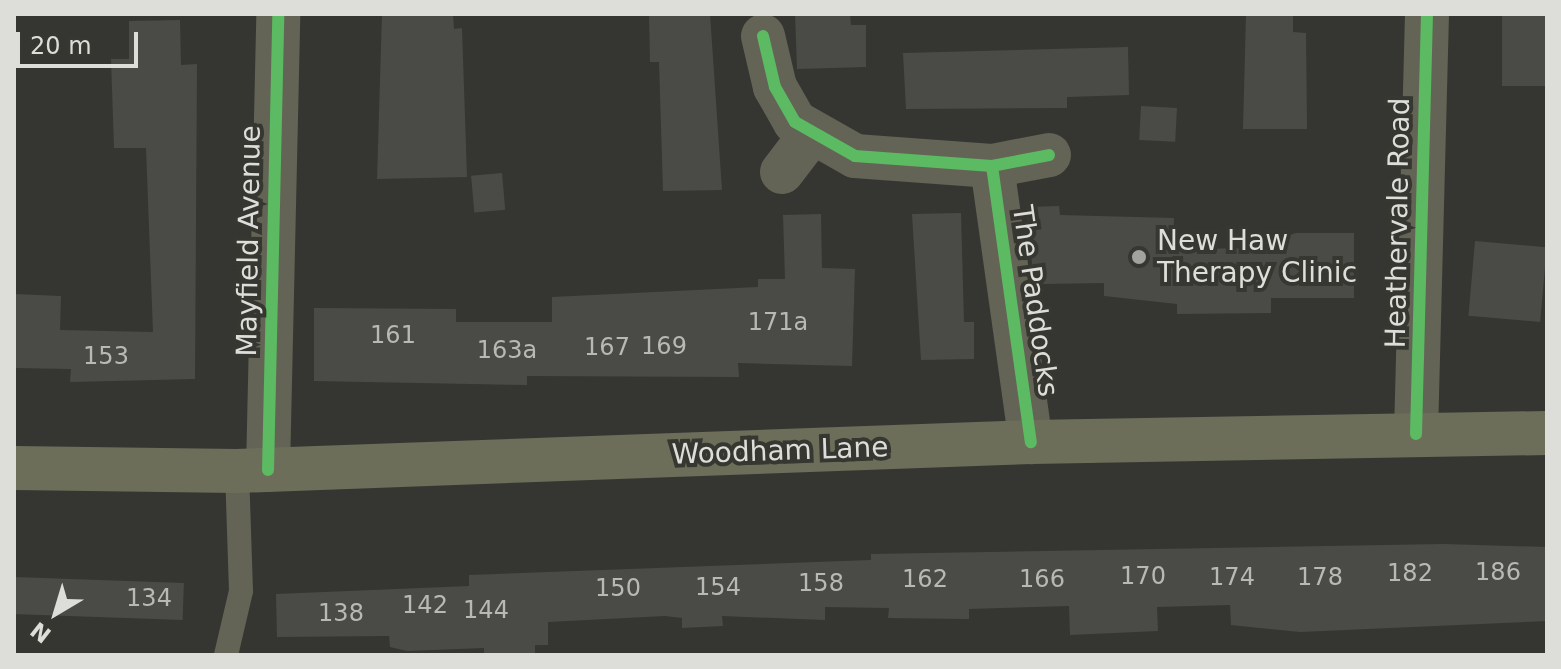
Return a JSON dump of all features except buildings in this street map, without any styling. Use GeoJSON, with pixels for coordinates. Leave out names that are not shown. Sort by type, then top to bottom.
{"type":"FeatureCollection","features":[{"type":"Feature","properties":{"kind":"main road","name":"Woodham Lane"},"geometry":{"type":"LineString","coordinates":[[14,468],[253,470],[1031,442],[1547,433]]}},
{"type":"Feature","properties":{"kind":"street","name":"Mayfield Avenue"},"geometry":{"type":"LineString","coordinates":[[253,470],[278,14]]}},
{"type":"Feature","properties":{"kind":"street","name":"Heathervale Road"},"geometry":{"type":"LineString","coordinates":[[1416,434],[1427,14]]}},
{"type":"Feature","properties":{"kind":"street"},"geometry":{"type":"LineString","coordinates":[[763,36],[775,87],[795,122],[811,134],[855,156],[992,166],[1049,155]]}},
{"type":"Feature","properties":{"kind":"street"},"geometry":{"type":"LineString","coordinates":[[782,172],[811,134]]}},
{"type":"Feature","properties":{"kind":"street","name":"The Paddocks"},"geometry":{"type":"LineString","coordinates":[[992,166],[1031,442]]}},
{"type":"Feature","properties":{"kind":"lane"},"geometry":{"type":"LineString","coordinates":[[226,655],[241,591],[253,470]]}},
{"type":"Feature","properties":{"kind":"cycle path"},"geometry":{"type":"LineString","coordinates":[[268,470],[278,14]]}},
{"type":"Feature","properties":{"kind":"cycle path"},"geometry":{"type":"LineString","coordinates":[[1416,434],[1427,14]]}},
{"type":"Feature","properties":{"kind":"cycle path"},"geometry":{"type":"LineString","coordinates":[[763,36],[775,87],[795,122],[855,156],[992,166],[1049,155]]}},
{"type":"Feature","properties":{"kind":"cycle path"},"geometry":{"type":"LineString","coordinates":[[992,166],[1031,442]]}},
{"type":"Feature","properties":{"kind":"place","name":"New Haw Therapy Clinic"},"geometry":{"type":"Point","coordinates":[1139,257]}}]}
